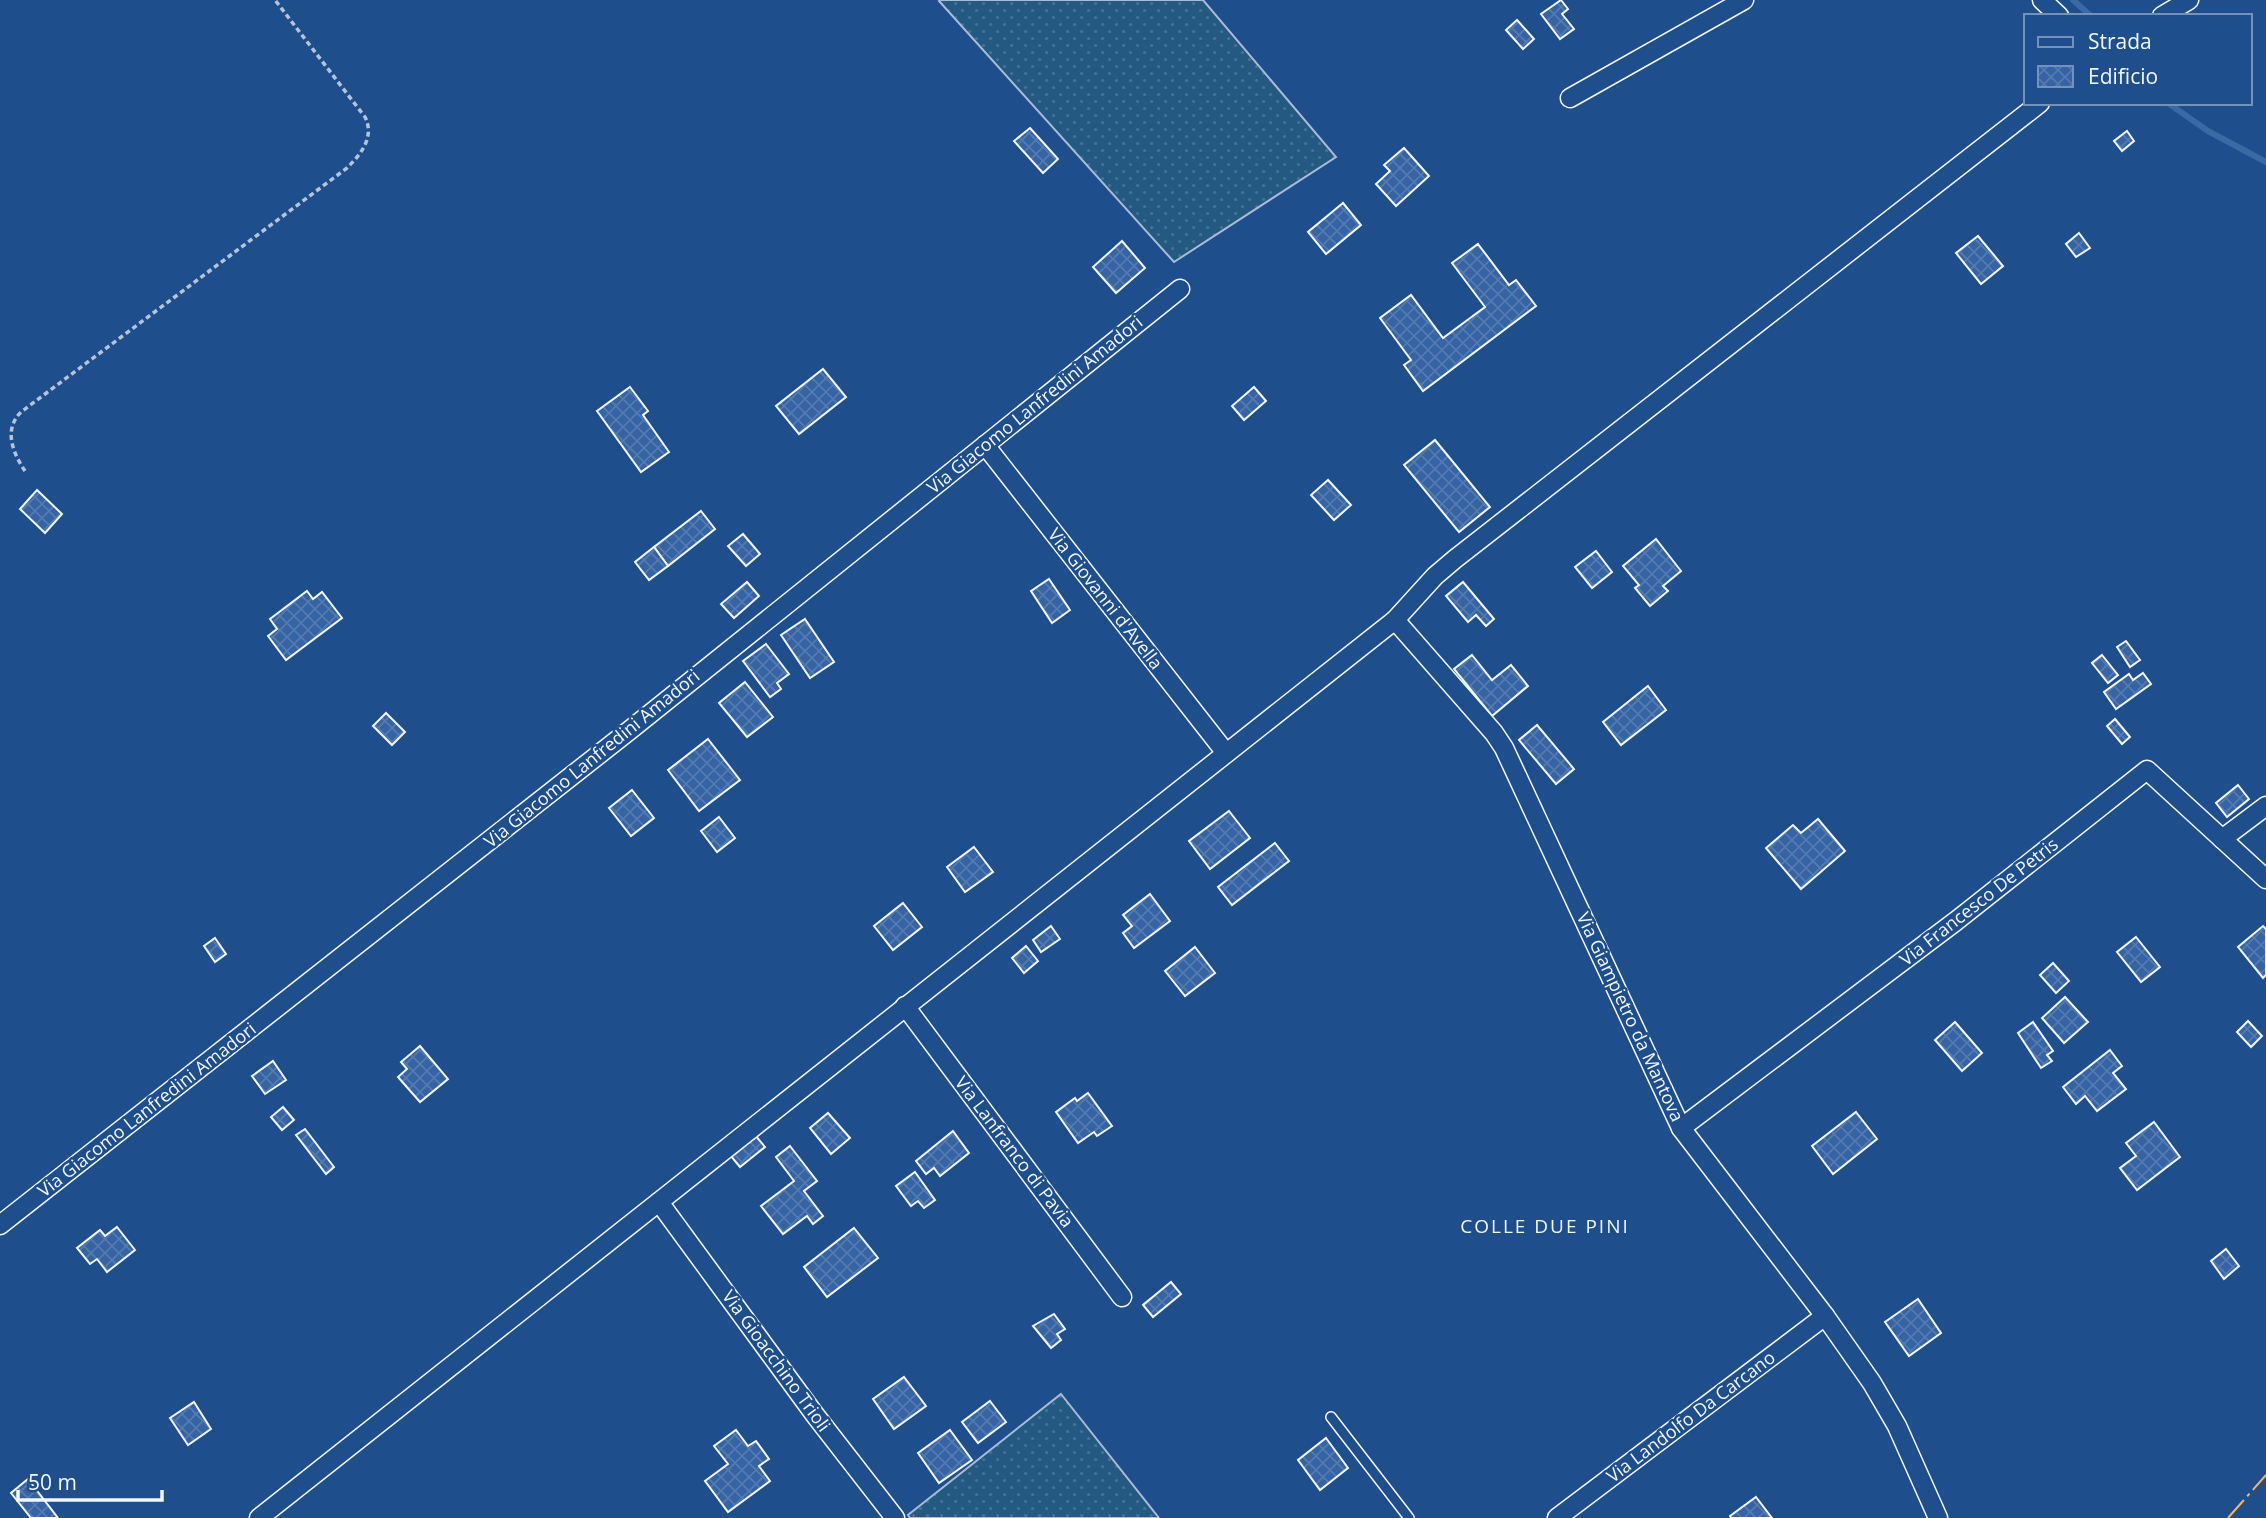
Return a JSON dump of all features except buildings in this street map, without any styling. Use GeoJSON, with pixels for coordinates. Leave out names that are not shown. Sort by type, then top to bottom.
{"type":"FeatureCollection","features":[{"type":"Feature","properties":{"kind":"street"},"geometry":{"type":"LineString","coordinates":[[1570,97],[1744,0]]}},
{"type":"Feature","properties":{"kind":"street"},"geometry":{"type":"LineString","coordinates":[[2042,0],[2057,14]]}},
{"type":"Feature","properties":{"kind":"street"},"geometry":{"type":"LineString","coordinates":[[2165,14],[2189,0]]}},
{"type":"Feature","properties":{"kind":"street"},"geometry":{"type":"LineString","coordinates":[[259,1518],[1395,620],[1435,576],[1455,559],[2037,105]]}},
{"type":"Feature","properties":{"kind":"street","name":"Via Giacomo Lanfredini Amadori"},"geometry":{"type":"LineString","coordinates":[[0,1225],[439,881],[1180,289]]}},
{"type":"Feature","properties":{"kind":"street","name":"Via Giovanni d'Avella"},"geometry":{"type":"LineString","coordinates":[[985,445],[1226,753]]}},
{"type":"Feature","properties":{"kind":"street","name":"Via Giampietro da Mantova"},"geometry":{"type":"LineString","coordinates":[[1395,620],[1494,733],[1511,760],[1681,1128],[1825,1315],[1872,1383],[1897,1426],[1938,1518]]}},
{"type":"Feature","properties":{"kind":"street","name":"Via Francesco De Petris"},"geometry":{"type":"LineString","coordinates":[[1681,1128],[1956,921],[2147,770],[2266,879]]}},
{"type":"Feature","properties":{"kind":"street"},"geometry":{"type":"LineString","coordinates":[[2222,839],[2266,806]]}},
{"type":"Feature","properties":{"kind":"street","name":"Via Lanfranco di Pavia"},"geometry":{"type":"LineString","coordinates":[[905,1006],[1122,1297]]}},
{"type":"Feature","properties":{"kind":"street","name":"Via Gioacchino Trioli"},"geometry":{"type":"LineString","coordinates":[[659,1202],[815,1415],[895,1518]]}},
{"type":"Feature","properties":{"kind":"street","name":"Via Landolfo Da Carcano"},"geometry":{"type":"LineString","coordinates":[[1557,1518],[1825,1315]]}},
{"type":"Feature","properties":{"kind":"lane"},"geometry":{"type":"LineString","coordinates":[[1331,1418],[1409,1518]]}},
{"type":"Feature","properties":{"kind":"path"},"geometry":{"type":"LineString","coordinates":[[26,471],[15,454],[11,440],[13,423],[21,412],[347,168],[365,146],[369,129],[365,117],[275,0]]}},
{"type":"Feature","properties":{"kind":"shaded area"},"geometry":{"type":"Polygon","coordinates":[[[1203,0],[1336,157],[1174,262],[939,1],[1203,0]]]}},
{"type":"Feature","properties":{"kind":"shaded area"},"geometry":{"type":"Polygon","coordinates":[[[1061,1394],[1159,1518],[910,1518],[908,1515],[1061,1394]]]}},
{"type":"Feature","properties":{"kind":"waterway"},"geometry":{"type":"LineString","coordinates":[[2073,0],[2089,14]]}},
{"type":"Feature","properties":{"kind":"waterway"},"geometry":{"type":"LineString","coordinates":[[2171,105],[2208,131],[2266,162]]}},
{"type":"Feature","properties":{"kind":"power"},"geometry":{"type":"LineString","coordinates":[[2228,1518],[2266,1475]]}},
{"type":"Feature","properties":{"kind":"district","name":"COLLE DUE PINI"},"geometry":{"type":"Point","coordinates":[1545,1226]}}]}
